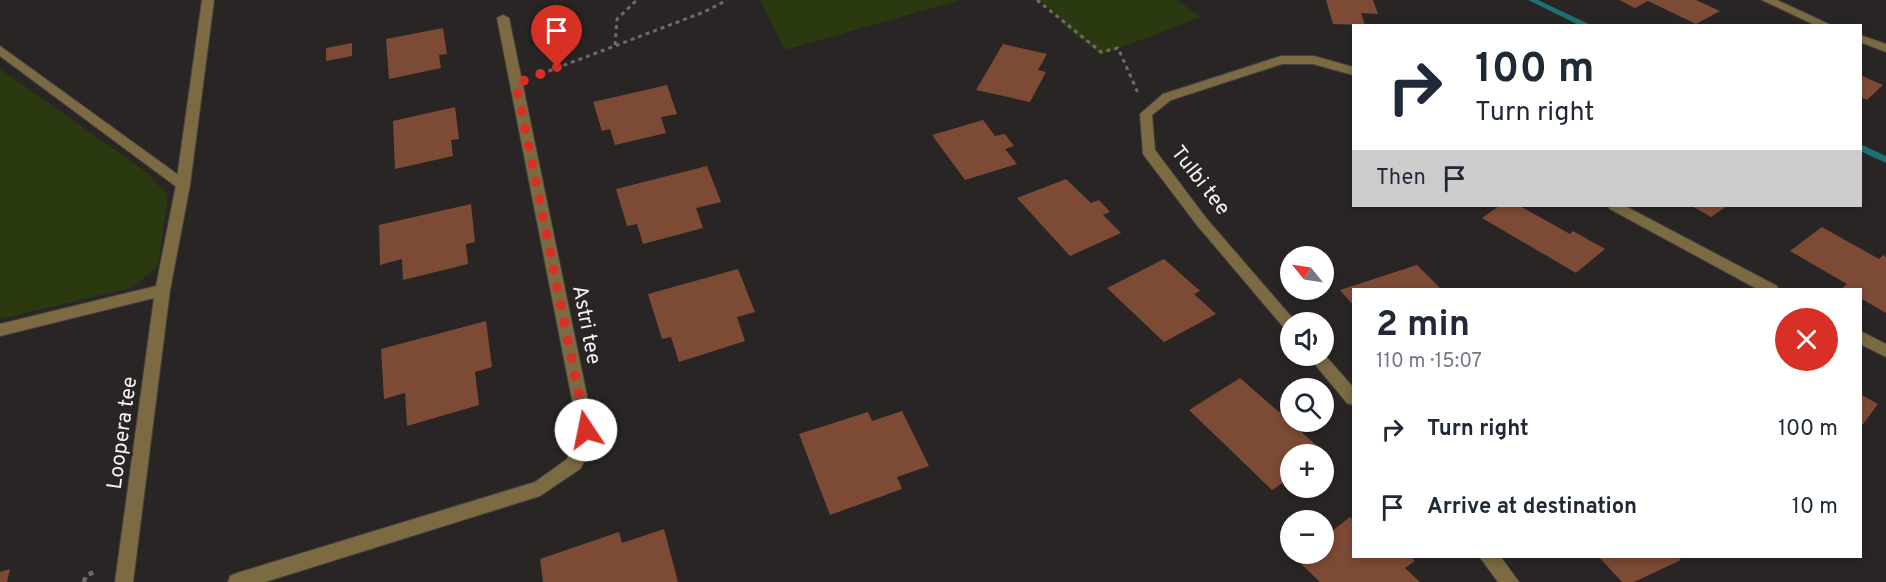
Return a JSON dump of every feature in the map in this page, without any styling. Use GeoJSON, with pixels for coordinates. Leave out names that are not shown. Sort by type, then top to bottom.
{"type":"FeatureCollection","features":[{"type":"Feature","properties":{"kind":"street","name":"Loopera tee"},"geometry":{"type":"LineString","coordinates":[[124,582],[163,290],[183,185],[208,0]]}},
{"type":"Feature","properties":{"kind":"street"},"geometry":{"type":"LineString","coordinates":[[1768,0],[1823,24]]}},
{"type":"Feature","properties":{"kind":"street","name":"Astri tee"},"geometry":{"type":"LineString","coordinates":[[237,582],[540,488],[574,464],[586,430],[503,18]]}},
{"type":"Feature","properties":{"kind":"street"},"geometry":{"type":"LineString","coordinates":[[1862,39],[1886,48]]}},
{"type":"Feature","properties":{"kind":"street"},"geometry":{"type":"LineString","coordinates":[[0,50],[183,185]]}},
{"type":"Feature","properties":{"kind":"street"},"geometry":{"type":"LineString","coordinates":[[1151,110],[1167,97],[1281,60],[1314,60],[1352,71]]}},
{"type":"Feature","properties":{"kind":"street","name":"Tulbi tee"},"geometry":{"type":"LineString","coordinates":[[1151,110],[1146,114],[1148,151],[1201,220],[1280,313]]}},
{"type":"Feature","properties":{"kind":"street"},"geometry":{"type":"LineString","coordinates":[[1617,207],[1768,288]]}},
{"type":"Feature","properties":{"kind":"street"},"geometry":{"type":"LineString","coordinates":[[0,330],[163,290]]}},
{"type":"Feature","properties":{"kind":"street"},"geometry":{"type":"LineString","coordinates":[[1862,338],[1886,351]]}},
{"type":"Feature","properties":{"kind":"street"},"geometry":{"type":"LineString","coordinates":[[1325,366],[1352,398]]}},
{"type":"Feature","properties":{"kind":"street"},"geometry":{"type":"LineString","coordinates":[[1490,558],[1510,582]]}},
{"type":"Feature","properties":{"kind":"path"},"geometry":{"type":"LineString","coordinates":[[615,45],[617,19],[637,0]]}},
{"type":"Feature","properties":{"kind":"path"},"geometry":{"type":"LineString","coordinates":[[516,84],[704,12],[727,0]]}},
{"type":"Feature","properties":{"kind":"path"},"geometry":{"type":"LineString","coordinates":[[1037,0],[1101,52],[1118,48],[1139,95],[1151,110]]}},
{"type":"Feature","properties":{"kind":"green space"},"geometry":{"type":"Polygon","coordinates":[[[760,0],[960,0],[785,50],[760,0]]]}},
{"type":"Feature","properties":{"kind":"green space"},"geometry":{"type":"Polygon","coordinates":[[[1040,0],[1177,0],[1201,17],[1101,55],[1059,22],[1063,20],[1040,0]]]}},
{"type":"Feature","properties":{"kind":"green space"},"geometry":{"type":"Polygon","coordinates":[[[0,69],[145,171],[168,195],[158,267],[131,288],[0,319],[0,69]]]}},
{"type":"Feature","properties":{"kind":"building"},"geometry":{"type":"Polygon","coordinates":[[[1326,0],[1373,0],[1378,14],[1361,13],[1365,24],[1333,24],[1326,0]]]}},
{"type":"Feature","properties":{"kind":"building"},"geometry":{"type":"Polygon","coordinates":[[[1619,0],[1696,0],[1720,11],[1696,24],[1648,1],[1635,8],[1619,0]]]}},
{"type":"Feature","properties":{"kind":"building"},"geometry":{"type":"Polygon","coordinates":[[[443,28],[447,54],[439,55],[441,68],[389,79],[386,39],[443,28]]]}},
{"type":"Feature","properties":{"kind":"building"},"geometry":{"type":"Polygon","coordinates":[[[352,43],[352,56],[326,61],[326,48],[352,43]]]}},
{"type":"Feature","properties":{"kind":"building"},"geometry":{"type":"Polygon","coordinates":[[[1003,44],[1047,54],[1038,70],[1046,72],[1030,102],[976,90],[1003,44]]]}},
{"type":"Feature","properties":{"kind":"building"},"geometry":{"type":"Polygon","coordinates":[[[1862,76],[1883,85],[1867,100],[1862,98],[1862,76]]]}},
{"type":"Feature","properties":{"kind":"building"},"geometry":{"type":"Polygon","coordinates":[[[667,85],[677,114],[661,117],[666,133],[615,145],[610,129],[602,131],[593,102],[667,85]]]}},
{"type":"Feature","properties":{"kind":"building"},"geometry":{"type":"Polygon","coordinates":[[[455,107],[459,139],[451,140],[453,156],[395,169],[393,121],[455,107]]]}},
{"type":"Feature","properties":{"kind":"building"},"geometry":{"type":"Polygon","coordinates":[[[983,120],[995,136],[1005,134],[1014,146],[1005,149],[1017,164],[965,180],[932,135],[983,120]]]}},
{"type":"Feature","properties":{"kind":"building"},"geometry":{"type":"Polygon","coordinates":[[[707,166],[721,202],[696,208],[703,228],[643,244],[637,224],[627,226],[616,189],[707,166]]]}},
{"type":"Feature","properties":{"kind":"building"},"geometry":{"type":"Polygon","coordinates":[[[1066,179],[1091,203],[1099,200],[1110,212],[1103,215],[1121,233],[1070,256],[1017,198],[1066,179]]]}},
{"type":"Feature","properties":{"kind":"building"},"geometry":{"type":"Polygon","coordinates":[[[471,204],[475,242],[466,244],[468,264],[403,280],[402,259],[380,265],[379,225],[471,204]]]}},
{"type":"Feature","properties":{"kind":"building"},"geometry":{"type":"Polygon","coordinates":[[[1498,207],[1522,207],[1570,234],[1573,231],[1605,249],[1576,273],[1482,218],[1498,207]]]}},
{"type":"Feature","properties":{"kind":"building"},"geometry":{"type":"Polygon","coordinates":[[[1694,207],[1726,207],[1711,217],[1694,207]]]}},
{"type":"Feature","properties":{"kind":"building"},"geometry":{"type":"Polygon","coordinates":[[[1822,227],[1879,259],[1883,255],[1886,257],[1886,313],[1862,299],[1862,288],[1842,288],[1847,284],[1790,251],[1822,227]]]}},
{"type":"Feature","properties":{"kind":"building"},"geometry":{"type":"Polygon","coordinates":[[[1164,259],[1200,291],[1194,294],[1216,314],[1164,342],[1107,288],[1164,259]]]}},
{"type":"Feature","properties":{"kind":"building"},"geometry":{"type":"Polygon","coordinates":[[[1417,265],[1440,288],[1352,288],[1352,304],[1340,290],[1417,265]]]}},
{"type":"Feature","properties":{"kind":"building"},"geometry":{"type":"Polygon","coordinates":[[[738,269],[755,312],[737,317],[745,341],[679,362],[671,337],[662,339],[648,294],[738,269]]]}},
{"type":"Feature","properties":{"kind":"building"},"geometry":{"type":"Polygon","coordinates":[[[486,321],[492,367],[475,372],[479,405],[407,426],[405,393],[384,399],[381,349],[486,321]]]}},
{"type":"Feature","properties":{"kind":"building"},"geometry":{"type":"Polygon","coordinates":[[[1240,378],[1280,411],[1280,432],[1301,432],[1315,444],[1280,444],[1280,485],[1272,490],[1189,410],[1240,378]]]}},
{"type":"Feature","properties":{"kind":"building"},"geometry":{"type":"Polygon","coordinates":[[[1862,395],[1878,404],[1862,425],[1862,395]]]}},
{"type":"Feature","properties":{"kind":"building"},"geometry":{"type":"Polygon","coordinates":[[[902,411],[929,466],[897,477],[902,489],[830,515],[799,434],[868,412],[872,421],[902,411]]]}},
{"type":"Feature","properties":{"kind":"building"},"geometry":{"type":"Polygon","coordinates":[[[1350,517],[1352,519],[1352,558],[1412,558],[1415,561],[1405,568],[1420,582],[1320,582],[1301,564],[1334,564],[1334,529],[1350,517]]]}},
{"type":"Feature","properties":{"kind":"building"},"geometry":{"type":"Polygon","coordinates":[[[664,529],[678,582],[543,582],[540,559],[619,532],[622,543],[664,529]]]}},
{"type":"Feature","properties":{"kind":"building"},"geometry":{"type":"Polygon","coordinates":[[[1600,558],[1679,558],[1681,560],[1634,582],[1622,582],[1600,558]]]}},
{"type":"Feature","properties":{"kind":"building"},"geometry":{"type":"Polygon","coordinates":[[[10,569],[7,582],[0,582],[0,572],[10,569]]]}},
{"type":"Feature","properties":{"kind":"waterway"},"geometry":{"type":"LineString","coordinates":[[1532,0],[1585,24]]}},
{"type":"Feature","properties":{"kind":"waterway"},"geometry":{"type":"LineString","coordinates":[[1862,148],[1886,160]]}},
{"type":"Feature","properties":{"kind":"route"},"geometry":{"type":"LineString","coordinates":[[557,67],[516,84],[586,430]]}}]}
